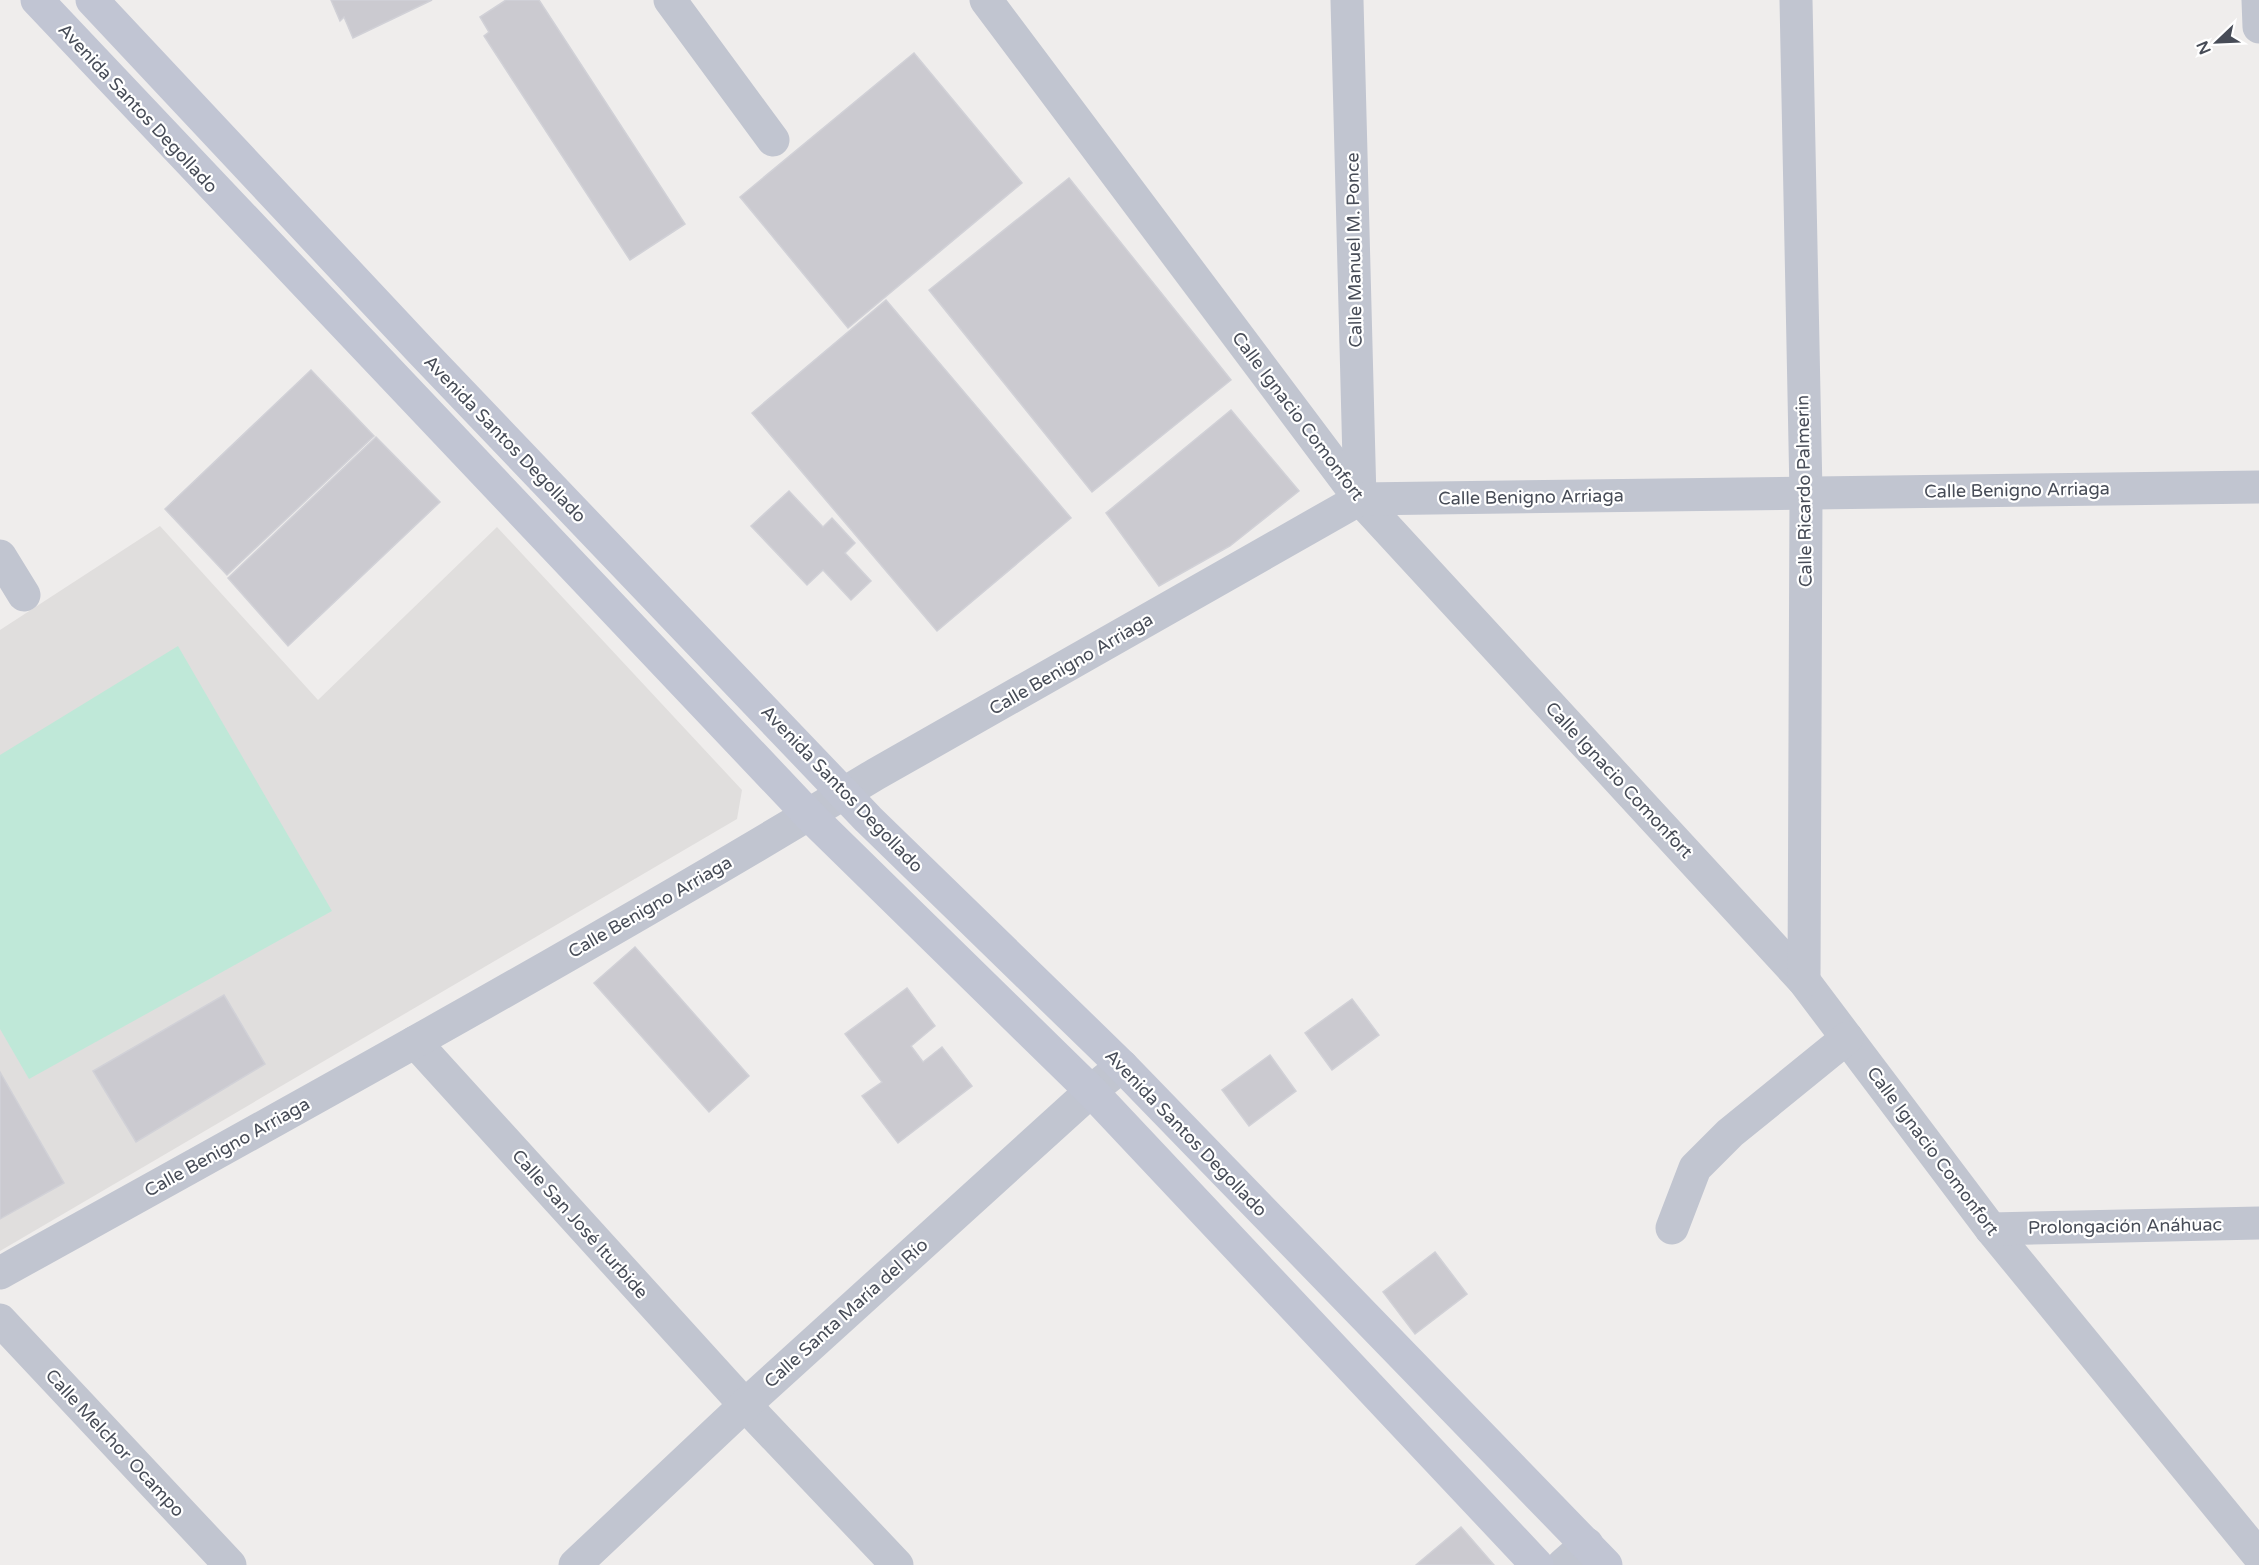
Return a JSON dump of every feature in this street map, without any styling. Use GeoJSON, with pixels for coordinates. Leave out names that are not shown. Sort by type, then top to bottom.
{"type":"FeatureCollection","features":[{"type":"Feature","properties":{"kind":"main road","name":"Avenida Santos Degollado"},"geometry":{"type":"LineString","coordinates":[[37,0],[810,816],[1091,1091],[1537,1565]]}},
{"type":"Feature","properties":{"kind":"main road","name":"Avenida Santos Degollado"},"geometry":{"type":"LineString","coordinates":[[92,0],[437,369],[868,819],[1122,1066],[1585,1558]]}},
{"type":"Feature","properties":{"kind":"street"},"geometry":{"type":"LineString","coordinates":[[670,0],[773,140]]}},
{"type":"Feature","properties":{"kind":"street","name":"Calle Ignacio Comonfort"},"geometry":{"type":"LineString","coordinates":[[986,0],[1360,499],[1804,981],[1991,1229],[2259,1556]]}},
{"type":"Feature","properties":{"kind":"street","name":"Calle Manuel M. Ponce"},"geometry":{"type":"LineString","coordinates":[[1347,0],[1360,499]]}},
{"type":"Feature","properties":{"kind":"street","name":"Calle Ricardo Palmerin"},"geometry":{"type":"LineString","coordinates":[[1796,0],[1806,493],[1804,981]]}},
{"type":"Feature","properties":{"kind":"street"},"geometry":{"type":"LineString","coordinates":[[2258,0],[2259,27]]}},
{"type":"Feature","properties":{"kind":"street","name":"Calle Benigno Arriaga"},"geometry":{"type":"LineString","coordinates":[[0,1273],[415,1042],[1360,499],[2259,487]]}},
{"type":"Feature","properties":{"kind":"street"},"geometry":{"type":"LineString","coordinates":[[0,556],[24,595]]}},
{"type":"Feature","properties":{"kind":"street"},"geometry":{"type":"LineString","coordinates":[[1672,1228],[1695,1168],[1730,1133],[1847,1038]]}},
{"type":"Feature","properties":{"kind":"street","name":"Calle San José Iturbide"},"geometry":{"type":"LineString","coordinates":[[415,1042],[746,1405],[897,1565]]}},
{"type":"Feature","properties":{"kind":"street","name":"Calle Santa María del Río"},"geometry":{"type":"LineString","coordinates":[[576,1565],[746,1405],[1091,1091],[1122,1066]]}},
{"type":"Feature","properties":{"kind":"street","name":"Prolongación Anáhuac"},"geometry":{"type":"LineString","coordinates":[[1991,1229],[2259,1223]]}},
{"type":"Feature","properties":{"kind":"street","name":"Calle Melchor Ocampo"},"geometry":{"type":"LineString","coordinates":[[0,1320],[230,1565]]}},
{"type":"Feature","properties":{"kind":"shaded area"},"geometry":{"type":"Polygon","coordinates":[[[160,526],[318,700],[497,527],[742,790],[737,819],[0,1251],[0,630],[160,526]]]}},
{"type":"Feature","properties":{"kind":"green space"},"geometry":{"type":"Polygon","coordinates":[[[178,646],[332,911],[29,1079],[0,1029],[0,755],[178,646]]]}},
{"type":"Feature","properties":{"kind":"building"},"geometry":{"type":"Polygon","coordinates":[[[331,0],[432,0],[353,38],[344,17],[340,21],[331,0]]]}},
{"type":"Feature","properties":{"kind":"building"},"geometry":{"type":"Polygon","coordinates":[[[506,0],[539,0],[685,224],[630,260],[484,36],[489,32],[480,17],[506,0]]]}},
{"type":"Feature","properties":{"kind":"building"},"geometry":{"type":"Polygon","coordinates":[[[914,53],[1022,183],[848,328],[740,197],[914,53]]]}},
{"type":"Feature","properties":{"kind":"building"},"geometry":{"type":"Polygon","coordinates":[[[1069,178],[1231,380],[1092,492],[929,290],[1069,178]]]}},
{"type":"Feature","properties":{"kind":"building"},"geometry":{"type":"Polygon","coordinates":[[[886,300],[1071,518],[937,631],[752,413],[886,300]]]}},
{"type":"Feature","properties":{"kind":"building"},"geometry":{"type":"Polygon","coordinates":[[[311,370],[374,436],[227,575],[165,509],[311,370]]]}},
{"type":"Feature","properties":{"kind":"building"},"geometry":{"type":"Polygon","coordinates":[[[1231,410],[1299,491],[1230,546],[1159,586],[1106,513],[1231,410]]]}},
{"type":"Feature","properties":{"kind":"building"},"geometry":{"type":"Polygon","coordinates":[[[376,437],[440,502],[288,646],[228,578],[376,437]]]}},
{"type":"Feature","properties":{"kind":"building"},"geometry":{"type":"Polygon","coordinates":[[[789,491],[823,527],[832,518],[855,543],[845,553],[871,581],[851,600],[823,570],[807,585],[751,526],[789,491]]]}},
{"type":"Feature","properties":{"kind":"building"},"geometry":{"type":"Polygon","coordinates":[[[635,947],[749,1076],[709,1112],[594,983],[635,947]]]}},
{"type":"Feature","properties":{"kind":"building"},"geometry":{"type":"Polygon","coordinates":[[[907,988],[935,1026],[911,1046],[923,1062],[942,1047],[972,1086],[898,1143],[862,1096],[882,1082],[845,1034],[907,988]]]}},
{"type":"Feature","properties":{"kind":"building"},"geometry":{"type":"Polygon","coordinates":[[[224,995],[265,1064],[136,1142],[93,1071],[224,995]]]}},
{"type":"Feature","properties":{"kind":"building"},"geometry":{"type":"Polygon","coordinates":[[[1352,999],[1379,1035],[1332,1070],[1305,1033],[1352,999]]]}},
{"type":"Feature","properties":{"kind":"building"},"geometry":{"type":"Polygon","coordinates":[[[1270,1055],[1296,1091],[1249,1126],[1222,1090],[1270,1055]]]}},
{"type":"Feature","properties":{"kind":"building"},"geometry":{"type":"Polygon","coordinates":[[[0,1072],[64,1183],[0,1219],[0,1072]]]}},
{"type":"Feature","properties":{"kind":"building"},"geometry":{"type":"Polygon","coordinates":[[[1435,1252],[1467,1294],[1415,1334],[1383,1292],[1435,1252]]]}},
{"type":"Feature","properties":{"kind":"building"},"geometry":{"type":"Polygon","coordinates":[[[1461,1527],[1494,1565],[1416,1565],[1461,1527]]]}}]}
